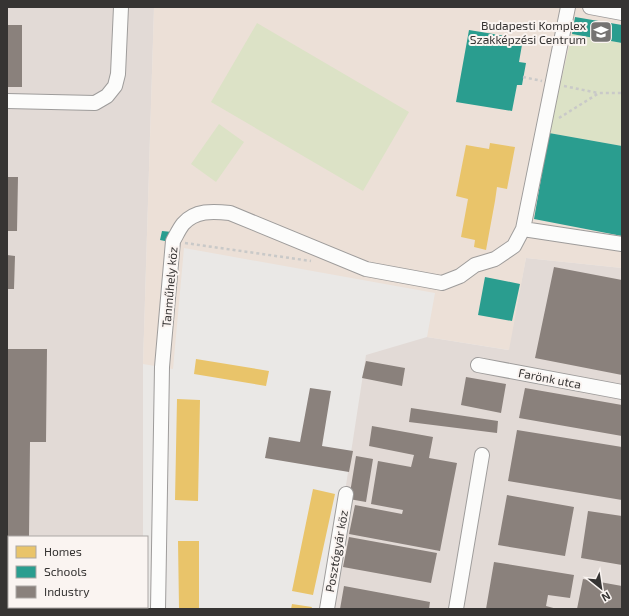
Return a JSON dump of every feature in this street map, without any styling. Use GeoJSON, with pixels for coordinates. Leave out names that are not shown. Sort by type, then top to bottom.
{"type":"FeatureCollection","features":[{"type":"Feature","properties":{"kind":"street"},"geometry":{"type":"LineString","coordinates":[[7,101],[95,103],[107,96],[116,86],[118,74],[121,7]]}},
{"type":"Feature","properties":{"kind":"street","name":"Tanműhely köz"},"geometry":{"type":"LineString","coordinates":[[158,609],[162,367],[173,241],[183,224],[196,214],[212,211],[230,213],[366,269],[442,283],[460,276],[475,265],[495,259],[514,246],[523,229],[568,7]]}},
{"type":"Feature","properties":{"kind":"street"},"geometry":{"type":"LineString","coordinates":[[590,7],[622,13]]}},
{"type":"Feature","properties":{"kind":"street"},"geometry":{"type":"LineString","coordinates":[[523,229],[622,244]]}},
{"type":"Feature","properties":{"kind":"street","name":"Farönk utca"},"geometry":{"type":"LineString","coordinates":[[478,364],[622,392]]}},
{"type":"Feature","properties":{"kind":"street"},"geometry":{"type":"LineString","coordinates":[[456,609],[482,455]]}},
{"type":"Feature","properties":{"kind":"street","name":"Posztógyár köz"},"geometry":{"type":"LineString","coordinates":[[327,609],[346,494]]}},
{"type":"Feature","properties":{"kind":"path"},"geometry":{"type":"LineString","coordinates":[[544,128],[599,94],[622,93]]}},
{"type":"Feature","properties":{"kind":"path"},"geometry":{"type":"LineString","coordinates":[[173,241],[312,262]]}},
{"type":"Feature","properties":{"kind":"shaded area"},"geometry":{"type":"Polygon","coordinates":[[[7,7],[154,7],[143,364],[143,536],[8,536],[8,608],[143,609],[7,609],[7,7]]]}},
{"type":"Feature","properties":{"kind":"shaded area"},"geometry":{"type":"Polygon","coordinates":[[[154,7],[622,7],[622,268],[526,258],[509,350],[427,337],[435,293],[184,248],[173,369],[143,364],[154,7]]]}},
{"type":"Feature","properties":{"kind":"shaded area"},"geometry":{"type":"Polygon","coordinates":[[[526,258],[622,268],[622,609],[327,609],[366,355],[427,337],[508,350],[526,258]]]}},
{"type":"Feature","properties":{"kind":"green space"},"geometry":{"type":"Polygon","coordinates":[[[257,23],[409,112],[363,191],[211,102],[257,23]]]}},
{"type":"Feature","properties":{"kind":"green space"},"geometry":{"type":"Polygon","coordinates":[[[572,34],[622,43],[622,146],[549,133],[572,34]]]}},
{"type":"Feature","properties":{"kind":"green space"},"geometry":{"type":"Polygon","coordinates":[[[219,124],[244,142],[216,182],[191,164],[219,124]]]}},
{"type":"Feature","properties":{"kind":"building: Homes"},"geometry":{"type":"Polygon","coordinates":[[[490,143],[515,147],[507,189],[497,187],[486,250],[474,247],[475,240],[461,237],[468,199],[456,196],[466,145],[489,149],[490,143]]]}},
{"type":"Feature","properties":{"kind":"building: Homes"},"geometry":{"type":"Polygon","coordinates":[[[196,359],[269,371],[266,386],[194,374],[196,359]]]}},
{"type":"Feature","properties":{"kind":"building: Homes"},"geometry":{"type":"Polygon","coordinates":[[[177,399],[200,400],[198,501],[175,500],[177,399]]]}},
{"type":"Feature","properties":{"kind":"building: Homes"},"geometry":{"type":"Polygon","coordinates":[[[313,489],[335,494],[313,595],[292,591],[313,489]]]}},
{"type":"Feature","properties":{"kind":"building: Homes"},"geometry":{"type":"Polygon","coordinates":[[[178,541],[199,541],[199,608],[179,608],[178,541]]]}},
{"type":"Feature","properties":{"kind":"building: Homes"},"geometry":{"type":"Polygon","coordinates":[[[292,604],[312,607],[311,609],[291,609],[292,604]]]}},
{"type":"Feature","properties":{"kind":"building: Schools"},"geometry":{"type":"Polygon","coordinates":[[[575,17],[622,25],[622,43],[572,34],[575,17]]]}},
{"type":"Feature","properties":{"kind":"building: Schools"},"geometry":{"type":"Polygon","coordinates":[[[469,30],[523,39],[519,62],[526,63],[522,85],[517,85],[512,111],[456,102],[469,30]]]}},
{"type":"Feature","properties":{"kind":"building: Schools"},"geometry":{"type":"Polygon","coordinates":[[[549,133],[622,146],[622,236],[534,219],[549,133]]]}},
{"type":"Feature","properties":{"kind":"building: Schools"},"geometry":{"type":"Polygon","coordinates":[[[162,231],[172,232],[170,242],[160,240],[162,231]]]}},
{"type":"Feature","properties":{"kind":"building: Schools"},"geometry":{"type":"Polygon","coordinates":[[[485,277],[520,284],[512,321],[478,315],[485,277]]]}},
{"type":"Feature","properties":{"kind":"building: Industry"},"geometry":{"type":"Polygon","coordinates":[[[7,25],[22,25],[22,87],[7,87],[7,25]]]}},
{"type":"Feature","properties":{"kind":"building: Industry"},"geometry":{"type":"Polygon","coordinates":[[[7,177],[18,177],[17,231],[7,231],[7,177]]]}},
{"type":"Feature","properties":{"kind":"building: Industry"},"geometry":{"type":"Polygon","coordinates":[[[7,255],[15,256],[14,289],[7,289],[7,255]]]}},
{"type":"Feature","properties":{"kind":"building: Industry"},"geometry":{"type":"Polygon","coordinates":[[[554,267],[622,280],[622,375],[535,358],[554,267]]]}},
{"type":"Feature","properties":{"kind":"building: Industry"},"geometry":{"type":"Polygon","coordinates":[[[7,349],[47,349],[46,442],[30,442],[29,536],[8,536],[7,578],[7,349]]]}},
{"type":"Feature","properties":{"kind":"building: Industry"},"geometry":{"type":"Polygon","coordinates":[[[366,361],[405,368],[402,386],[362,378],[366,361]]]}},
{"type":"Feature","properties":{"kind":"building: Industry"},"geometry":{"type":"Polygon","coordinates":[[[466,377],[506,384],[501,413],[461,405],[466,377]]]}},
{"type":"Feature","properties":{"kind":"building: Industry"},"geometry":{"type":"Polygon","coordinates":[[[310,388],[331,391],[322,446],[353,451],[349,472],[265,458],[269,437],[300,442],[310,388]]]}},
{"type":"Feature","properties":{"kind":"building: Industry"},"geometry":{"type":"Polygon","coordinates":[[[525,388],[622,405],[622,436],[519,418],[525,388]]]}},
{"type":"Feature","properties":{"kind":"building: Industry"},"geometry":{"type":"Polygon","coordinates":[[[411,408],[498,421],[497,433],[409,422],[411,408]]]}},
{"type":"Feature","properties":{"kind":"building: Industry"},"geometry":{"type":"Polygon","coordinates":[[[372,426],[433,437],[429,458],[457,463],[440,551],[349,534],[355,505],[402,514],[403,510],[371,504],[378,461],[411,467],[414,455],[369,446],[372,426]]]}},
{"type":"Feature","properties":{"kind":"building: Industry"},"geometry":{"type":"Polygon","coordinates":[[[517,430],[622,447],[622,500],[508,481],[517,430]]]}},
{"type":"Feature","properties":{"kind":"building: Industry"},"geometry":{"type":"Polygon","coordinates":[[[356,456],[373,459],[366,502],[349,499],[356,456]]]}},
{"type":"Feature","properties":{"kind":"building: Industry"},"geometry":{"type":"Polygon","coordinates":[[[507,495],[574,507],[565,556],[498,545],[507,495]]]}},
{"type":"Feature","properties":{"kind":"building: Industry"},"geometry":{"type":"Polygon","coordinates":[[[588,511],[622,516],[622,565],[581,558],[588,511]]]}},
{"type":"Feature","properties":{"kind":"building: Industry"},"geometry":{"type":"Polygon","coordinates":[[[349,537],[437,553],[431,583],[343,567],[349,537]]]}},
{"type":"Feature","properties":{"kind":"building: Industry"},"geometry":{"type":"Polygon","coordinates":[[[494,562],[574,575],[570,598],[548,595],[546,606],[557,609],[486,609],[494,562]]]}},
{"type":"Feature","properties":{"kind":"building: Industry"},"geometry":{"type":"Polygon","coordinates":[[[583,579],[622,586],[622,609],[577,609],[583,579]]]}},
{"type":"Feature","properties":{"kind":"building: Industry"},"geometry":{"type":"Polygon","coordinates":[[[344,586],[430,602],[429,609],[340,609],[344,586]]]}},
{"type":"Feature","properties":{"kind":"place","name":"Budapesti Komplex Szakképzési Centrum"},"geometry":{"type":"Point","coordinates":[601,32]}}]}
